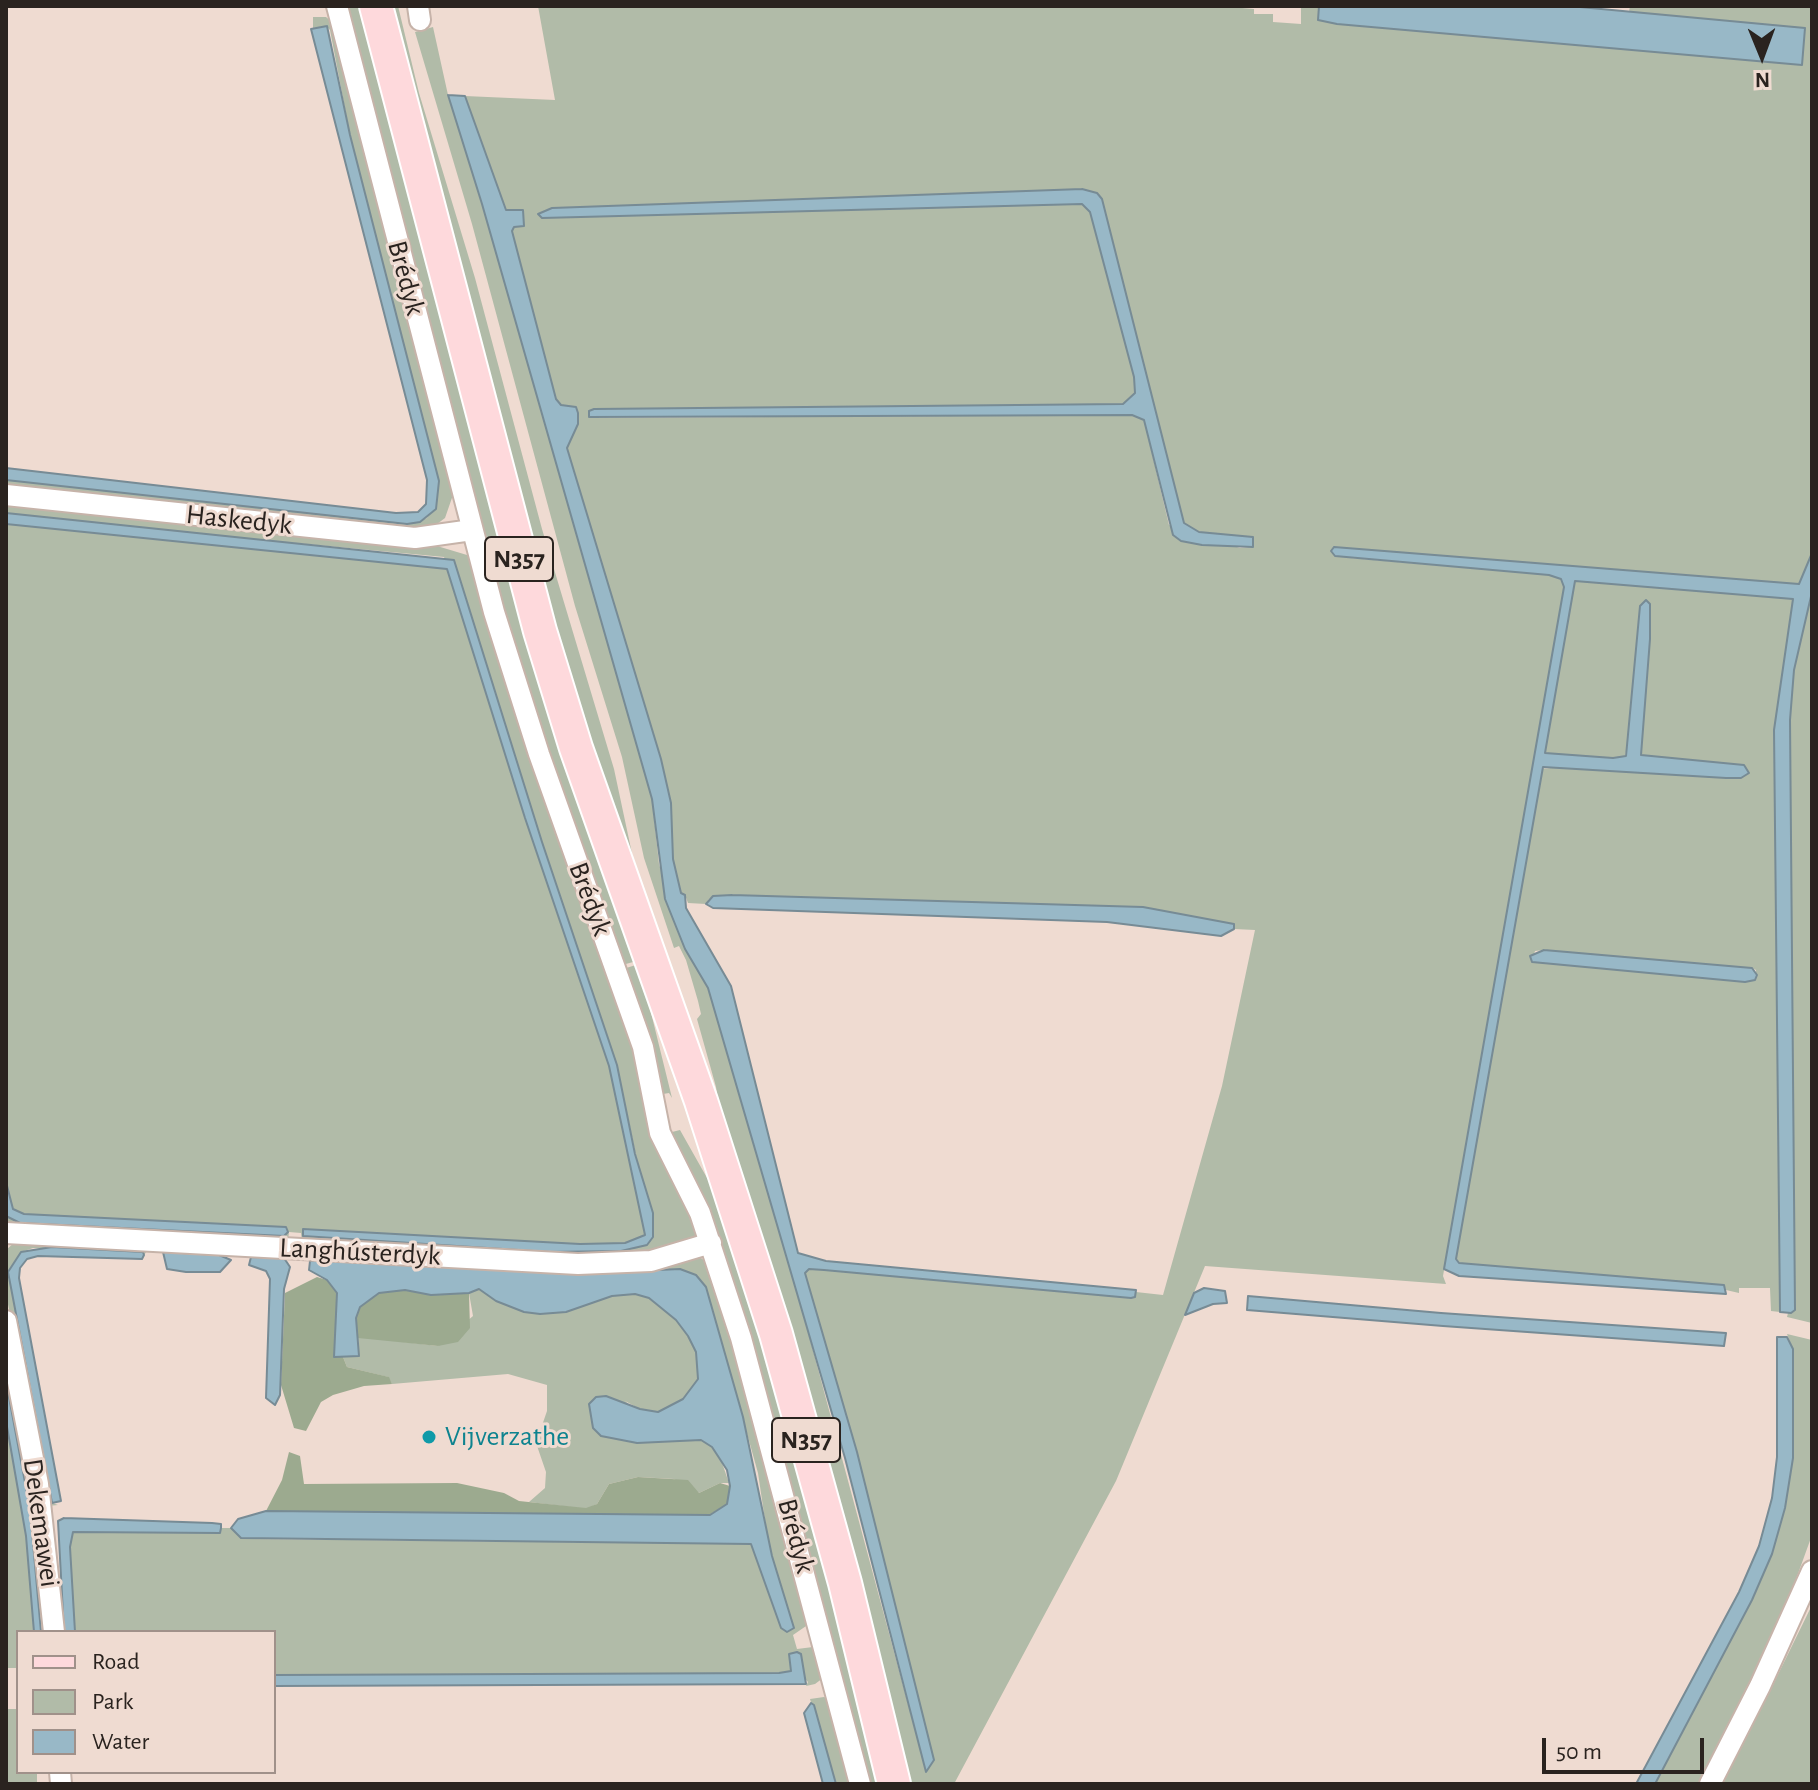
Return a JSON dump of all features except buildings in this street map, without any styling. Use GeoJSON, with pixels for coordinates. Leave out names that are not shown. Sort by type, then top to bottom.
{"type":"FeatureCollection","features":[{"type":"Feature","properties":{"kind":"main road","name":"Brédyk"},"geometry":{"type":"LineString","coordinates":[[376,6],[540,631],[576,748],[701,1101],[776,1334],[845,1583],[894,1784]]}},
{"type":"Feature","properties":{"kind":"street","name":"Brédyk"},"geometry":{"type":"LineString","coordinates":[[337,6],[472,530],[539,754],[643,1047],[660,1133],[690,1190],[711,1243],[787,1500],[860,1784]]}},
{"type":"Feature","properties":{"kind":"street","name":"Haskedyk"},"geometry":{"type":"LineString","coordinates":[[6,495],[415,538],[472,530]]}},
{"type":"Feature","properties":{"kind":"street","name":"Langhústerdyk"},"geometry":{"type":"LineString","coordinates":[[6,1233],[578,1264],[651,1261],[711,1243]]}},
{"type":"Feature","properties":{"kind":"street","name":"Dekemawei"},"geometry":{"type":"LineString","coordinates":[[6,1321],[38,1484],[54,1630]]}},
{"type":"Feature","properties":{"kind":"street"},"geometry":{"type":"LineString","coordinates":[[1710,1784],[1779,1647],[1812,1571]]}},
{"type":"Feature","properties":{"kind":"green space"},"geometry":{"type":"Polygon","coordinates":[[[345,6],[364,6],[637,961],[622,965],[563,805],[489,565],[345,6]]]}},
{"type":"Feature","properties":{"kind":"green space"},"geometry":{"type":"Polygon","coordinates":[[[388,6],[398,6],[419,93],[475,278],[542,529],[614,769],[637,877],[569,687],[388,6]]]}},
{"type":"Feature","properties":{"kind":"green space"},"geometry":{"type":"Polygon","coordinates":[[[538,6],[1218,6],[1254,9],[1254,14],[1273,14],[1273,22],[1301,24],[1301,6],[1319,6],[1318,20],[1337,24],[1802,65],[1805,28],[1629,12],[1630,6],[1812,6],[1812,553],[1800,584],[1334,547],[1331,551],[1351,558],[1549,575],[1561,579],[1564,587],[1443,1276],[1446,1284],[1205,1266],[1116,1481],[954,1784],[907,1784],[722,1126],[716,1087],[697,1019],[701,1014],[698,1001],[686,960],[679,946],[674,948],[644,858],[622,757],[575,606],[472,224],[415,32],[433,27],[448,95],[652,799],[659,864],[685,949],[708,988],[793,1276],[926,1771],[934,1760],[857,1452],[804,1273],[809,1269],[824,1270],[1131,1298],[1136,1292],[1163,1295],[1222,1086],[1255,930],[1234,929],[1233,924],[1142,907],[732,895],[709,899],[706,904],[688,903],[685,895],[681,894],[673,859],[671,803],[661,759],[567,448],[578,424],[556,399],[512,231],[514,227],[524,226],[523,210],[506,210],[465,96],[555,100],[538,6]],[[1082,189],[552,208],[539,216],[1082,204],[1090,212],[1134,377],[1135,393],[1123,404],[594,409],[590,411],[593,418],[1132,415],[1144,420],[1169,525],[1240,548],[1253,547],[1253,537],[1199,532],[1184,523],[1102,199],[1097,193],[1082,189]]]}},
{"type":"Feature","properties":{"kind":"green space"},"geometry":{"type":"Polygon","coordinates":[[[313,17],[326,17],[333,23],[454,492],[445,518],[429,530],[6,490],[6,480],[407,524],[427,518],[439,481],[350,135],[330,30],[326,26],[313,28],[313,17]]]}},
{"type":"Feature","properties":{"kind":"green space"},"geometry":{"type":"Polygon","coordinates":[[[6,502],[437,546],[467,555],[473,563],[691,1207],[698,1233],[695,1239],[643,1257],[302,1243],[301,1233],[289,1232],[288,1241],[6,1226],[6,1216],[20,1223],[284,1236],[288,1232],[286,1227],[24,1214],[13,1209],[8,1200],[6,524],[447,569],[525,818],[609,1066],[645,1235],[625,1243],[580,1244],[303,1229],[319,1238],[549,1252],[621,1251],[653,1237],[617,1065],[444,557],[6,513],[6,502]]]}},
{"type":"Feature","properties":{"kind":"green space"},"geometry":{"type":"Polygon","coordinates":[[[1575,581],[1793,599],[1774,730],[1780,1312],[1771,1311],[1770,1288],[1739,1288],[1739,1293],[1726,1290],[1724,1285],[1458,1263],[1456,1259],[1542,769],[1646,757],[1641,755],[1650,639],[1625,756],[1613,758],[1545,753],[1575,581]],[[1544,950],[1535,951],[1532,962],[1755,980],[1756,970],[1544,950]]]}},
{"type":"Feature","properties":{"kind":"green space"},"geometry":{"type":"Polygon","coordinates":[[[1812,592],[1812,1323],[1787,1317],[1795,1310],[1790,720],[1794,670],[1812,592]]]}},
{"type":"Feature","properties":{"kind":"green space"},"geometry":{"type":"Polygon","coordinates":[[[639,964],[672,1098],[669,1093],[663,1094],[664,1100],[661,1101],[623,969],[639,964]]]}},
{"type":"Feature","properties":{"kind":"green space"},"geometry":{"type":"Polygon","coordinates":[[[680,1130],[724,1208],[776,1376],[882,1784],[869,1784],[668,1133],[680,1130]]]}},
{"type":"Feature","properties":{"kind":"green space"},"geometry":{"type":"Polygon","coordinates":[[[15,1242],[147,1251],[144,1255],[143,1252],[33,1248],[21,1252],[8,1272],[52,1503],[58,1505],[47,1506],[6,1294],[6,1250],[15,1242]]]}},
{"type":"Feature","properties":{"kind":"green space"},"geometry":{"type":"Polygon","coordinates":[[[697,1255],[709,1264],[751,1406],[809,1624],[793,1635],[797,1649],[813,1647],[823,1678],[806,1686],[808,1682],[793,1666],[791,1671],[779,1673],[276,1675],[276,1630],[75,1630],[70,1547],[73,1532],[219,1533],[221,1528],[231,1528],[241,1538],[253,1539],[751,1544],[781,1628],[758,1473],[706,1286],[696,1275],[680,1269],[591,1273],[481,1269],[697,1255]]]}},
{"type":"Feature","properties":{"kind":"green space"},"geometry":{"type":"Polygon","coordinates":[[[317,1277],[327,1280],[337,1293],[334,1357],[343,1357],[347,1367],[389,1377],[392,1384],[364,1386],[333,1395],[321,1402],[306,1431],[294,1428],[281,1385],[285,1293],[317,1277]]]}},
{"type":"Feature","properties":{"kind":"green space"},"geometry":{"type":"Polygon","coordinates":[[[479,1289],[496,1301],[524,1312],[539,1314],[566,1312],[612,1296],[635,1294],[649,1298],[676,1320],[688,1336],[696,1352],[698,1379],[684,1399],[658,1412],[640,1409],[625,1401],[672,1441],[701,1440],[712,1447],[720,1457],[729,1483],[720,1483],[699,1493],[674,1479],[638,1477],[609,1484],[597,1504],[587,1509],[529,1502],[545,1488],[546,1472],[536,1443],[547,1411],[547,1385],[508,1374],[392,1384],[388,1377],[347,1367],[343,1357],[359,1355],[358,1338],[361,1337],[438,1346],[473,1316],[469,1293],[479,1289]]]}},
{"type":"Feature","properties":{"kind":"green space"},"geometry":{"type":"Polygon","coordinates":[[[405,1290],[431,1295],[469,1293],[470,1328],[458,1342],[438,1346],[358,1338],[356,1318],[360,1307],[379,1293],[405,1290]]]}},
{"type":"Feature","properties":{"kind":"green space"},"geometry":{"type":"Polygon","coordinates":[[[1787,1334],[1812,1340],[1812,1535],[1782,1618],[1698,1784],[1655,1784],[1752,1600],[1772,1554],[1785,1508],[1793,1458],[1793,1349],[1787,1334]]]}},
{"type":"Feature","properties":{"kind":"green space"},"geometry":{"type":"Polygon","coordinates":[[[6,1421],[26,1536],[34,1630],[16,1630],[16,1668],[6,1668],[6,1421]]]}},
{"type":"Feature","properties":{"kind":"green space"},"geometry":{"type":"Polygon","coordinates":[[[289,1452],[300,1456],[304,1484],[457,1483],[504,1493],[519,1501],[586,1508],[597,1504],[609,1484],[638,1477],[688,1480],[699,1493],[720,1483],[730,1486],[727,1504],[709,1515],[266,1511],[282,1480],[289,1452]]]}},
{"type":"Feature","properties":{"kind":"green space"},"geometry":{"type":"Polygon","coordinates":[[[1812,1605],[1812,1784],[1722,1784],[1766,1699],[1812,1605]]]}},
{"type":"Feature","properties":{"kind":"green space"},"geometry":{"type":"Polygon","coordinates":[[[810,1699],[829,1699],[853,1784],[836,1784],[810,1699]]]}},
{"type":"Feature","properties":{"kind":"green space"},"geometry":{"type":"Polygon","coordinates":[[[6,1709],[16,1709],[16,1774],[37,1774],[37,1784],[6,1784],[6,1709]]]}},
{"type":"Feature","properties":{"kind":"water"},"geometry":{"type":"Polygon","coordinates":[[[1319,6],[1569,6],[1805,28],[1802,65],[1337,24],[1318,20],[1319,6]]]}},
{"type":"Feature","properties":{"kind":"water"},"geometry":{"type":"Polygon","coordinates":[[[327,26],[350,135],[439,481],[436,509],[420,522],[407,524],[6,480],[6,468],[396,513],[418,512],[426,504],[427,480],[311,29],[327,26]]]}},
{"type":"Feature","properties":{"kind":"water"},"geometry":{"type":"Polygon","coordinates":[[[448,95],[465,96],[506,210],[523,210],[524,226],[514,227],[512,231],[556,399],[561,405],[576,407],[578,413],[578,424],[567,448],[661,759],[671,803],[673,859],[681,893],[685,895],[686,908],[731,986],[798,1253],[826,1261],[1136,1290],[1135,1297],[1131,1298],[824,1270],[809,1269],[805,1273],[857,1452],[934,1760],[926,1772],[845,1458],[708,988],[685,949],[665,899],[652,799],[448,95]]]}},
{"type":"Feature","properties":{"kind":"water"},"geometry":{"type":"Polygon","coordinates":[[[1082,189],[1097,193],[1102,199],[1184,523],[1199,532],[1253,537],[1253,547],[1202,545],[1181,541],[1173,535],[1144,420],[1132,415],[589,417],[589,411],[594,409],[1123,404],[1135,393],[1134,377],[1090,212],[1082,204],[542,218],[538,214],[552,208],[1082,189]]]}},
{"type":"Feature","properties":{"kind":"water"},"geometry":{"type":"Polygon","coordinates":[[[6,513],[454,560],[542,842],[617,1065],[635,1154],[653,1213],[653,1237],[647,1245],[621,1251],[549,1252],[303,1236],[303,1229],[580,1244],[625,1243],[645,1235],[609,1066],[525,818],[447,569],[6,524],[6,513]]]}},
{"type":"Feature","properties":{"kind":"water"},"geometry":{"type":"Polygon","coordinates":[[[1334,547],[1799,584],[1812,553],[1812,592],[1794,670],[1790,720],[1795,1310],[1791,1313],[1780,1312],[1774,730],[1793,599],[1575,581],[1545,753],[1613,758],[1626,756],[1640,606],[1646,600],[1650,604],[1650,639],[1641,755],[1744,765],[1749,773],[1741,778],[1726,778],[1543,767],[1456,1259],[1459,1263],[1724,1285],[1726,1294],[1459,1276],[1444,1269],[1564,587],[1561,579],[1549,575],[1335,556],[1331,551],[1334,547]]]}},
{"type":"Feature","properties":{"kind":"water"},"geometry":{"type":"Polygon","coordinates":[[[713,896],[1143,907],[1234,924],[1234,929],[1221,936],[1107,922],[713,908],[706,904],[713,896]]]}},
{"type":"Feature","properties":{"kind":"water"},"geometry":{"type":"Polygon","coordinates":[[[1544,950],[1752,968],[1757,975],[1755,980],[1745,982],[1532,962],[1530,956],[1544,950]]]}},
{"type":"Feature","properties":{"kind":"water"},"geometry":{"type":"Polygon","coordinates":[[[6,1182],[13,1209],[24,1214],[286,1227],[288,1232],[284,1236],[20,1223],[6,1216],[6,1182]]]}},
{"type":"Feature","properties":{"kind":"water"},"geometry":{"type":"Polygon","coordinates":[[[52,1247],[143,1252],[144,1255],[142,1259],[38,1256],[27,1259],[20,1268],[19,1278],[61,1501],[52,1503],[8,1272],[21,1252],[52,1247]]]}},
{"type":"Feature","properties":{"kind":"water"},"geometry":{"type":"Polygon","coordinates":[[[163,1252],[219,1255],[231,1260],[220,1272],[186,1272],[167,1269],[163,1252]]]}},
{"type":"Feature","properties":{"kind":"water"},"geometry":{"type":"Polygon","coordinates":[[[251,1257],[284,1258],[290,1267],[284,1289],[280,1395],[275,1405],[266,1398],[270,1279],[266,1271],[249,1265],[251,1257]]]}},
{"type":"Feature","properties":{"kind":"water"},"geometry":{"type":"Polygon","coordinates":[[[310,1261],[591,1273],[680,1269],[696,1275],[706,1287],[743,1417],[772,1556],[794,1628],[787,1632],[781,1628],[751,1544],[241,1538],[231,1528],[238,1519],[266,1511],[710,1515],[727,1504],[730,1486],[727,1470],[712,1447],[701,1440],[637,1443],[601,1436],[593,1428],[589,1404],[596,1397],[606,1396],[640,1409],[658,1412],[683,1399],[698,1379],[696,1352],[688,1336],[676,1320],[649,1298],[635,1294],[612,1296],[566,1312],[540,1314],[524,1312],[496,1301],[479,1289],[469,1293],[431,1295],[405,1290],[379,1293],[360,1307],[356,1318],[359,1356],[334,1357],[337,1293],[327,1280],[309,1270],[310,1261]]]}},
{"type":"Feature","properties":{"kind":"water"},"geometry":{"type":"Polygon","coordinates":[[[1204,1288],[1225,1291],[1227,1303],[1213,1304],[1185,1315],[1194,1293],[1204,1288]]]}},
{"type":"Feature","properties":{"kind":"water"},"geometry":{"type":"Polygon","coordinates":[[[1248,1296],[1726,1333],[1724,1346],[1443,1326],[1247,1310],[1248,1296]]]}},
{"type":"Feature","properties":{"kind":"water"},"geometry":{"type":"Polygon","coordinates":[[[1777,1337],[1787,1337],[1793,1349],[1793,1458],[1785,1508],[1772,1554],[1752,1600],[1655,1784],[1636,1784],[1739,1592],[1759,1546],[1772,1498],[1777,1457],[1777,1337]]]}},
{"type":"Feature","properties":{"kind":"water"},"geometry":{"type":"Polygon","coordinates":[[[6,1381],[30,1509],[41,1630],[34,1630],[26,1536],[6,1421],[6,1381]]]}},
{"type":"Feature","properties":{"kind":"water"},"geometry":{"type":"Polygon","coordinates":[[[64,1518],[212,1523],[221,1524],[221,1528],[220,1533],[73,1532],[70,1547],[75,1630],[64,1630],[58,1521],[64,1518]]]}},
{"type":"Feature","properties":{"kind":"water"},"geometry":{"type":"Polygon","coordinates":[[[789,1654],[801,1654],[806,1684],[276,1686],[276,1675],[779,1673],[791,1671],[789,1654]]]}},
{"type":"Feature","properties":{"kind":"water"},"geometry":{"type":"Polygon","coordinates":[[[811,1703],[836,1784],[823,1784],[804,1713],[811,1703]]]}},
{"type":"Feature","properties":{"kind":"place","name":"Vijverzathe"},"geometry":{"type":"Point","coordinates":[429,1437]}}]}
